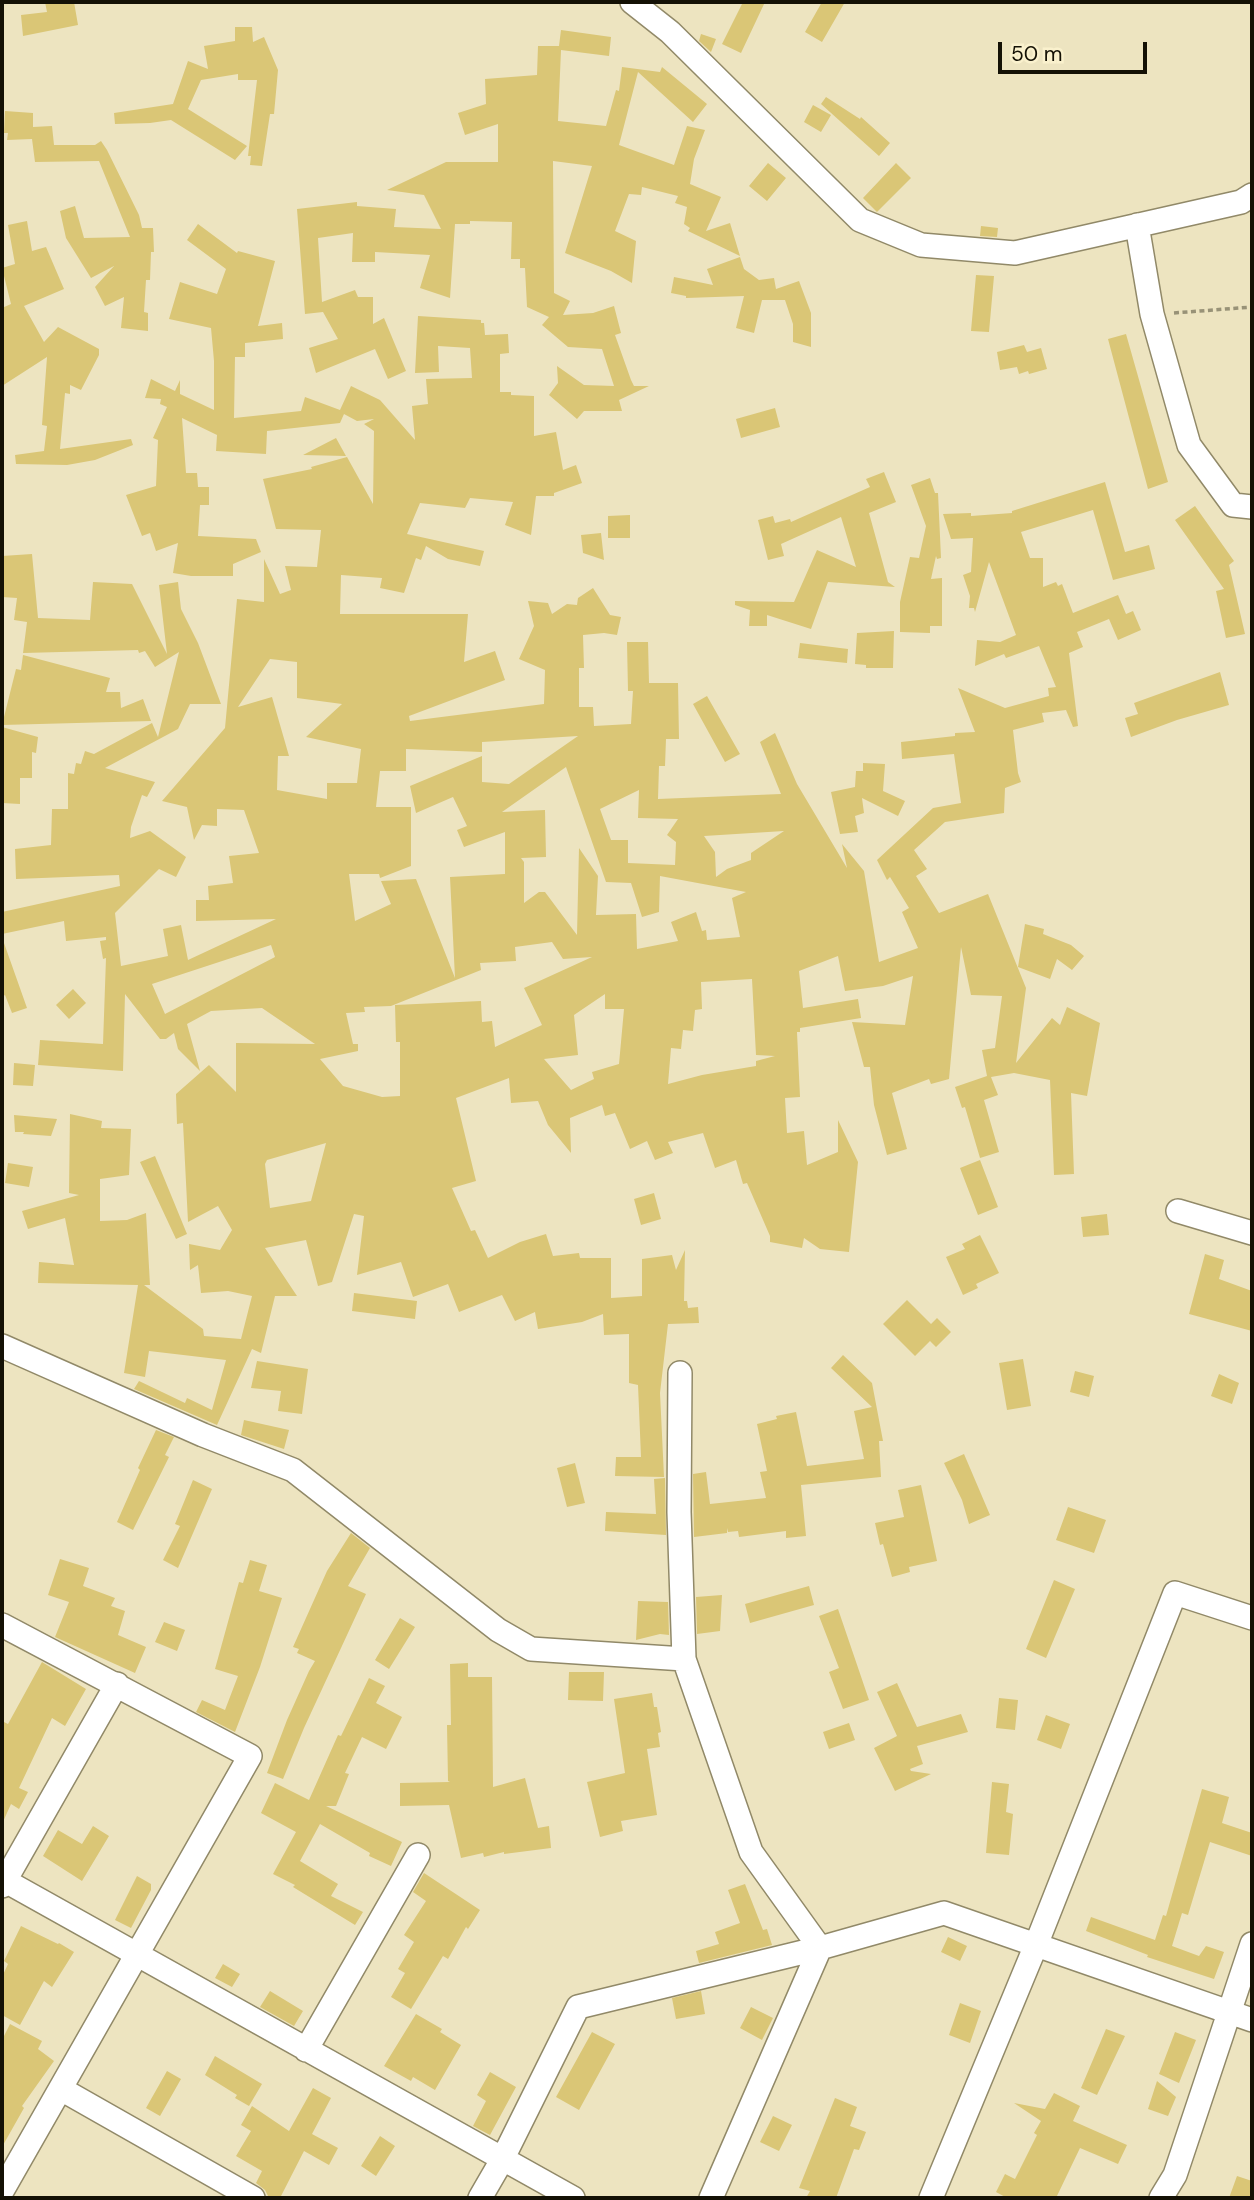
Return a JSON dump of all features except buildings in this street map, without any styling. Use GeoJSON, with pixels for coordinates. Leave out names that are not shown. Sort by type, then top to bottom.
{"type":"FeatureCollection","features":[{"type":"Feature","properties":{"kind":"street"},"geometry":{"type":"LineString","coordinates":[[632,2],[670,32],[860,220],[921,245],[1015,253],[1241,202],[1252,195]]}},
{"type":"Feature","properties":{"kind":"street"},"geometry":{"type":"LineString","coordinates":[[1137,225],[1152,314],[1189,445],[1233,505],[1252,508]]}},
{"type":"Feature","properties":{"kind":"street"},"geometry":{"type":"LineString","coordinates":[[1178,1211],[1252,1233]]}},
{"type":"Feature","properties":{"kind":"street"},"geometry":{"type":"LineString","coordinates":[[2,1346],[203,1436],[293,1470],[498,1630],[531,1649],[684,1659]]}},
{"type":"Feature","properties":{"kind":"street"},"geometry":{"type":"LineString","coordinates":[[680,1373],[684,1659],[751,1852],[820,1948]]}},
{"type":"Feature","properties":{"kind":"street"},"geometry":{"type":"LineString","coordinates":[[931,2198],[1036,1945],[1175,1593],[1252,1618]]}},
{"type":"Feature","properties":{"kind":"street"},"geometry":{"type":"LineString","coordinates":[[2,1625],[250,1756],[2,2192]]}},
{"type":"Feature","properties":{"kind":"street"},"geometry":{"type":"LineString","coordinates":[[117,1684],[3,1882],[573,2198]]}},
{"type":"Feature","properties":{"kind":"street"},"geometry":{"type":"LineString","coordinates":[[306,2050],[418,1855]]}},
{"type":"Feature","properties":{"kind":"street"},"geometry":{"type":"LineString","coordinates":[[480,2198],[502,2160],[578,2007],[820,1948],[944,1913],[1252,2020]]}},
{"type":"Feature","properties":{"kind":"street"},"geometry":{"type":"LineString","coordinates":[[1161,2198],[1175,2175],[1252,1944]]}},
{"type":"Feature","properties":{"kind":"street"},"geometry":{"type":"LineString","coordinates":[[711,2198],[820,1948]]}},
{"type":"Feature","properties":{"kind":"street"},"geometry":{"type":"LineString","coordinates":[[61,2089],[253,2198]]}},
{"type":"Feature","properties":{"kind":"path"},"geometry":{"type":"LineString","coordinates":[[1152,314],[1252,307]]}}]}
